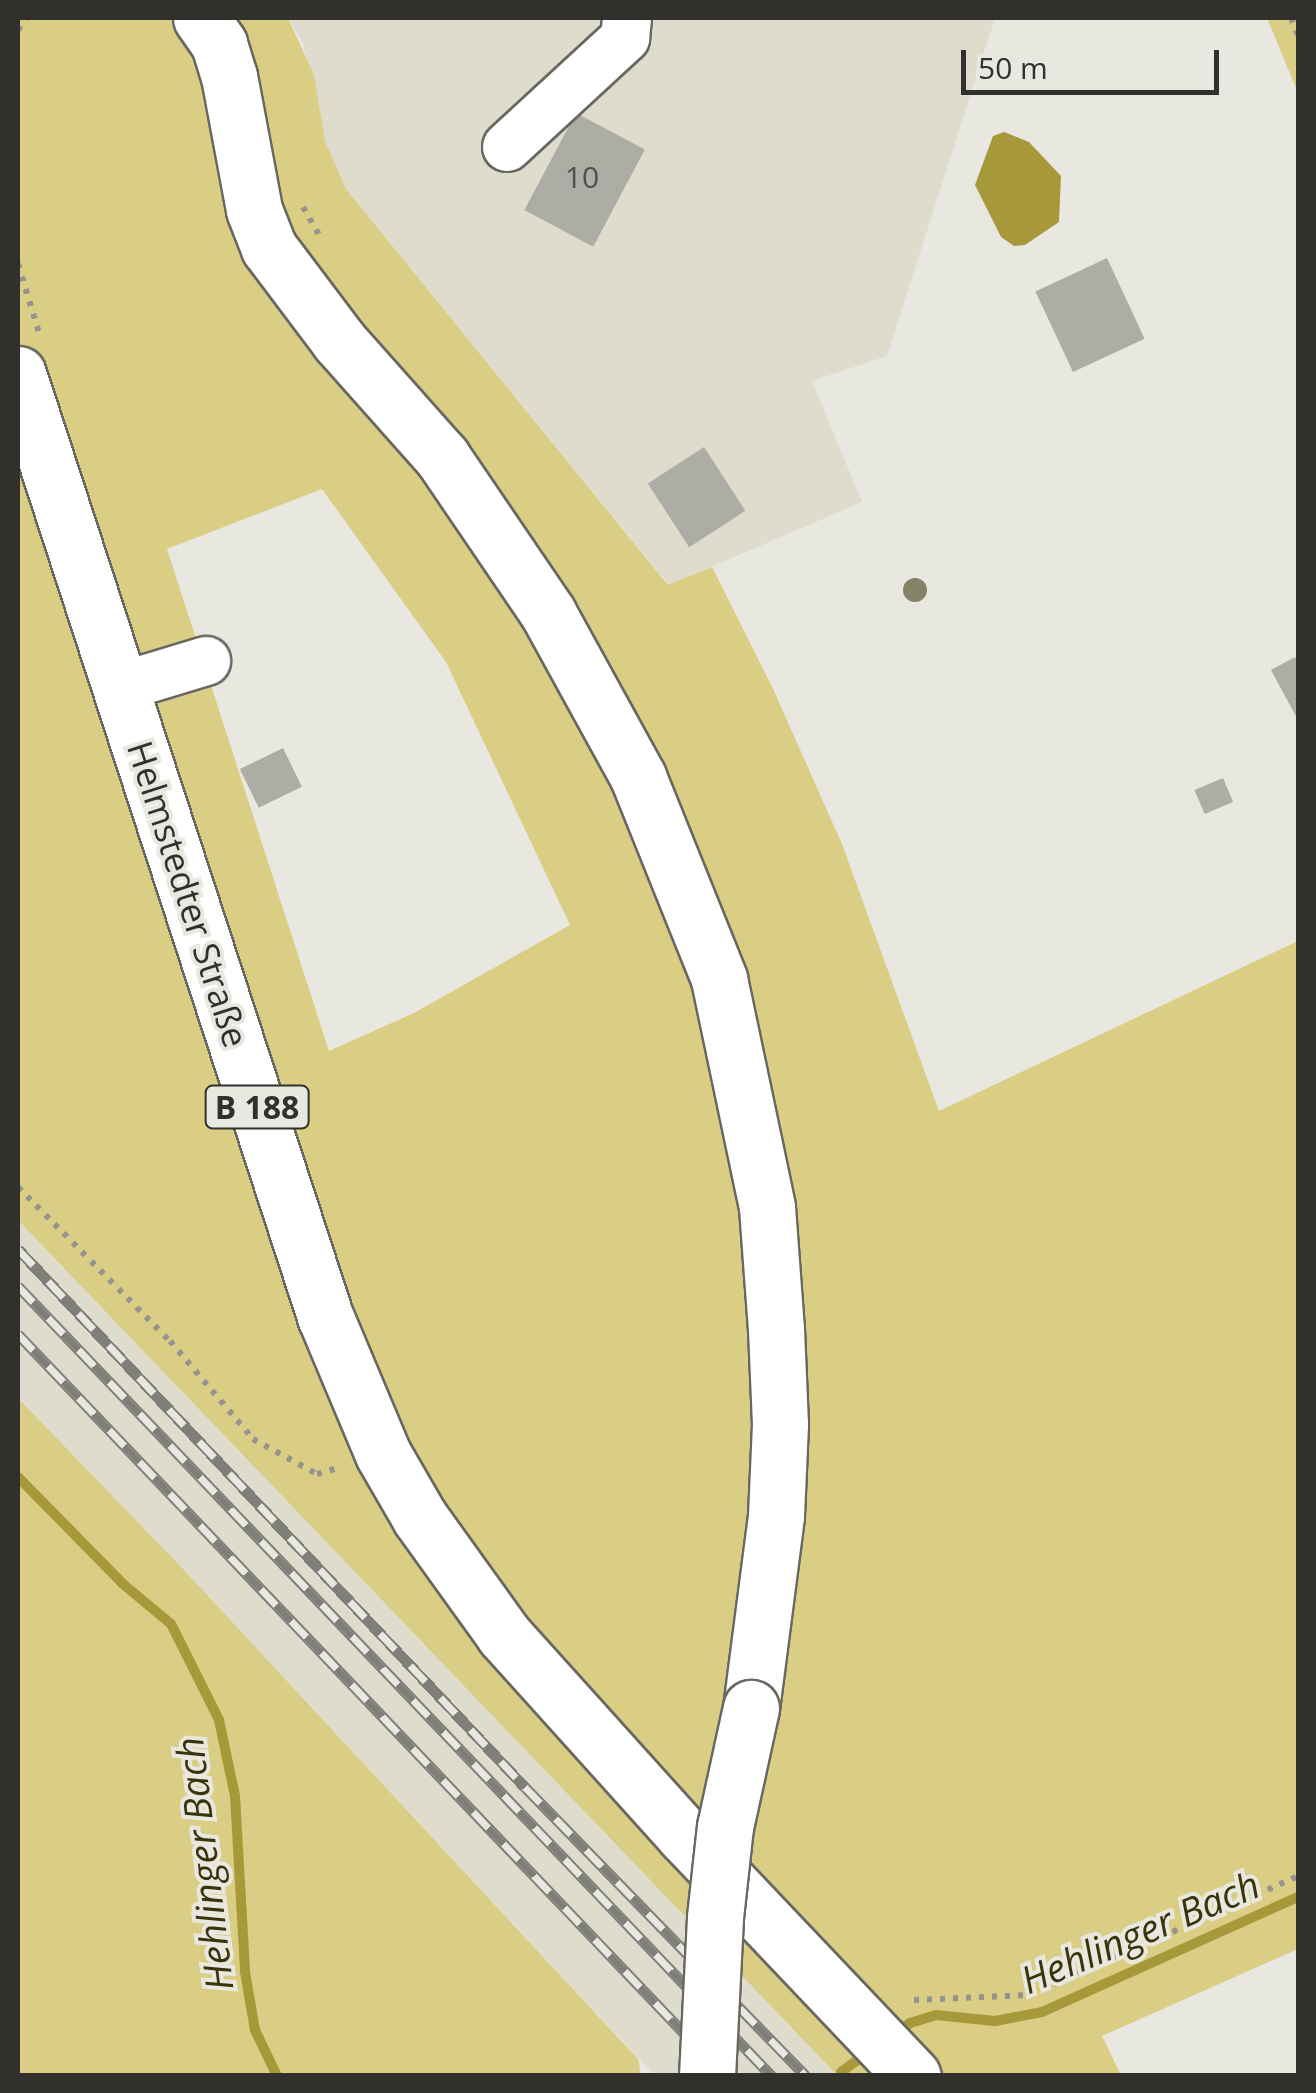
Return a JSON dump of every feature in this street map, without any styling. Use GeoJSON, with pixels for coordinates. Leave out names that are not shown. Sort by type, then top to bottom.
{"type":"FeatureCollection","features":[{"type":"Feature","properties":{"kind":"main road"},"geometry":{"type":"LineString","coordinates":[[201,18],[219,44],[229,76],[254,210],[269,248],[339,341],[442,458],[548,613],[638,777],[718,979],[766,1207],[780,1424],[776,1516],[751,1708],[725,1827],[715,1917],[707,2076]]}},
{"type":"Feature","properties":{"kind":"main road","name":"Helmstedter Straße"},"geometry":{"type":"LineString","coordinates":[[18,374],[325,1316],[383,1454],[420,1518],[494,1622],[564,1705],[913,2076]]}},
{"type":"Feature","properties":{"kind":"lane"},"geometry":{"type":"LineString","coordinates":[[508,147],[625,38],[626,18]]}},
{"type":"Feature","properties":{"kind":"lane"},"geometry":{"type":"LineString","coordinates":[[120,686],[206,661]]}},
{"type":"Feature","properties":{"kind":"path"},"geometry":{"type":"LineString","coordinates":[[18,30],[26,18]]}},
{"type":"Feature","properties":{"kind":"path"},"geometry":{"type":"LineString","coordinates":[[1290,18],[1298,36]]}},
{"type":"Feature","properties":{"kind":"path"},"geometry":{"type":"LineString","coordinates":[[18,1187],[170,1341],[253,1438],[317,1474],[383,1454]]}},
{"type":"Feature","properties":{"kind":"path"},"geometry":{"type":"LineString","coordinates":[[914,2000],[1030,1995],[1298,1876]]}},
{"type":"Feature","properties":{"kind":"shaded area"},"geometry":{"type":"Polygon","coordinates":[[[18,18],[288,18],[314,75],[325,141],[346,189],[668,585],[712,567],[774,691],[842,844],[939,1111],[1298,941],[1298,1949],[1102,2036],[1121,2075],[837,2075],[18,1220],[18,18]],[[322,489],[167,549],[329,1051],[414,1013],[570,925],[446,662],[322,489]]]}},
{"type":"Feature","properties":{"kind":"shaded area"},"geometry":{"type":"Polygon","coordinates":[[[288,18],[995,18],[887,356],[812,381],[862,502],[669,585],[346,189],[325,141],[303,43],[288,18]]]}},
{"type":"Feature","properties":{"kind":"shaded area"},"geometry":{"type":"Polygon","coordinates":[[[1267,18],[1298,18],[1298,93],[1267,18]]]}},
{"type":"Feature","properties":{"kind":"shaded area"},"geometry":{"type":"Polygon","coordinates":[[[1004,132],[1029,142],[1061,176],[1059,222],[1025,245],[1014,246],[1001,237],[975,185],[993,136],[1004,132]]]}},
{"type":"Feature","properties":{"kind":"shaded area"},"geometry":{"type":"Polygon","coordinates":[[[18,1220],[837,2075],[654,2075],[183,1569],[18,1398],[18,1220]]]}},
{"type":"Feature","properties":{"kind":"shaded area"},"geometry":{"type":"Polygon","coordinates":[[[18,1398],[183,1569],[639,2060],[640,2075],[18,2075],[18,1398]]]}},
{"type":"Feature","properties":{"kind":"building"},"geometry":{"type":"Polygon","coordinates":[[[576,113],[645,150],[593,247],[524,210],[576,113]]]}},
{"type":"Feature","properties":{"kind":"building"},"geometry":{"type":"Polygon","coordinates":[[[1107,258],[1145,339],[1073,372],[1035,291],[1107,258]]]}},
{"type":"Feature","properties":{"kind":"building"},"geometry":{"type":"Polygon","coordinates":[[[704,447],[745,511],[689,547],[648,483],[704,447]]]}},
{"type":"Feature","properties":{"kind":"building"},"geometry":{"type":"Polygon","coordinates":[[[1295,657],[1298,663],[1298,720],[1271,670],[1295,657]]]}},
{"type":"Feature","properties":{"kind":"building"},"geometry":{"type":"Polygon","coordinates":[[[283,748],[302,787],[259,808],[240,769],[283,748]]]}},
{"type":"Feature","properties":{"kind":"building"},"geometry":{"type":"Polygon","coordinates":[[[1223,778],[1233,802],[1205,814],[1194,790],[1223,778]]]}},
{"type":"Feature","properties":{"kind":"waterway","name":"Hehlinger Bach"},"geometry":{"type":"LineString","coordinates":[[18,1477],[123,1584],[171,1624],[219,1720],[235,1796],[245,1972],[255,2030],[277,2076]]}},
{"type":"Feature","properties":{"kind":"waterway","name":"Hehlinger Bach"},"geometry":{"type":"LineString","coordinates":[[895,2034],[910,2023],[936,2015],[995,2021],[1042,2012],[1298,1897]]}},
{"type":"Feature","properties":{"kind":"waterway","name":"Hehlinger Bach"},"geometry":{"type":"LineString","coordinates":[[841,2072],[869,2052]]}},
{"type":"Feature","properties":{"kind":"railway"},"geometry":{"type":"LineString","coordinates":[[18,1249],[525,1787],[806,2076]]}},
{"type":"Feature","properties":{"kind":"railway"},"geometry":{"type":"LineString","coordinates":[[18,1286],[772,2076]]}},
{"type":"Feature","properties":{"kind":"railway"},"geometry":{"type":"LineString","coordinates":[[18,1334],[725,2076]]}}]}
